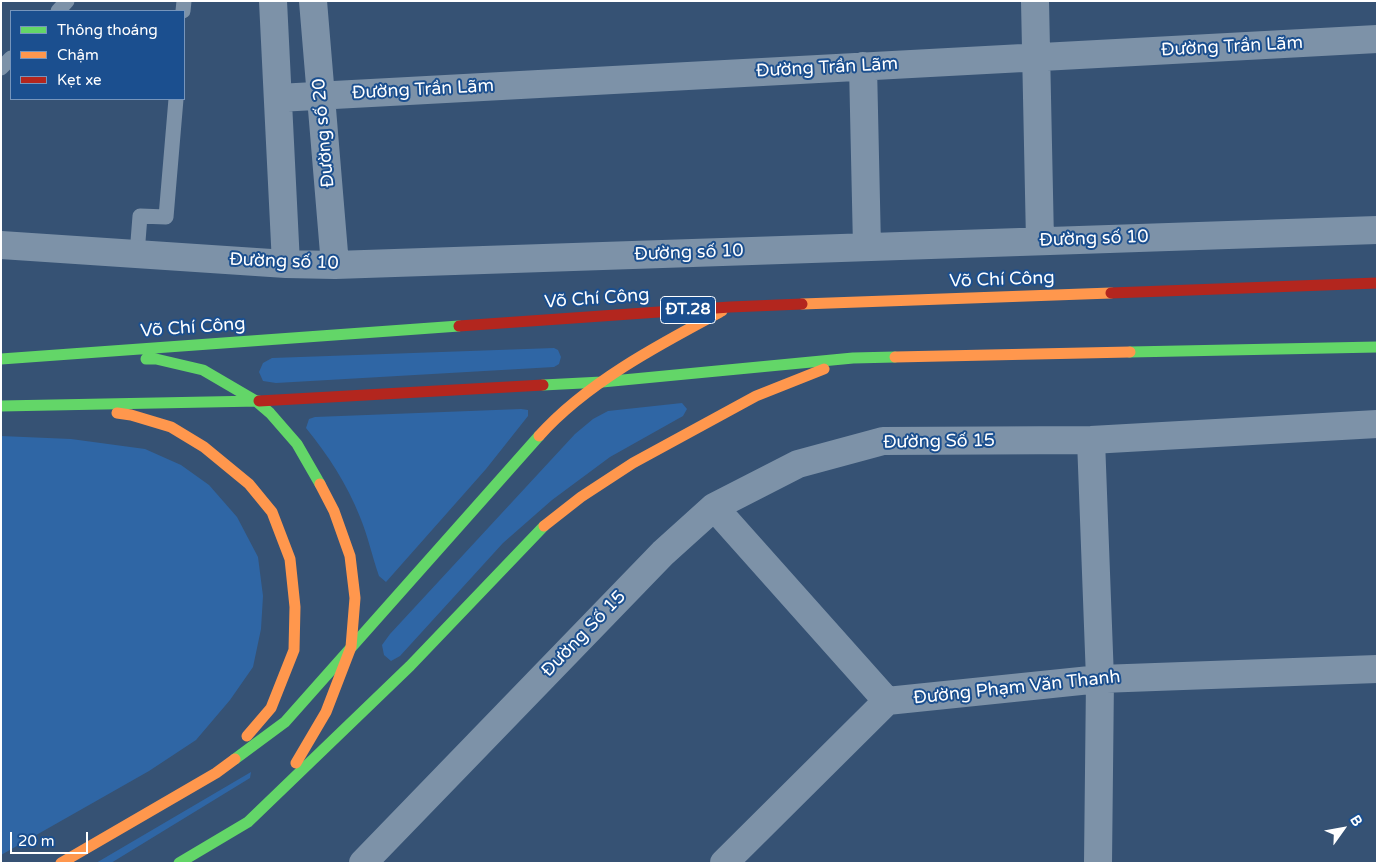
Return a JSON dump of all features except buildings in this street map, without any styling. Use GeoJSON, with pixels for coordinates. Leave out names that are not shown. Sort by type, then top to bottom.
{"type":"FeatureCollection","features":[{"type":"Feature","properties":{"kind":"main road","name":"Võ Chí Công"},"geometry":{"type":"LineString","coordinates":[[1,359],[730,307],[1377,283]]}},
{"type":"Feature","properties":{"kind":"main road"},"geometry":{"type":"LineString","coordinates":[[60,863],[216,773],[285,722],[553,420],[602,382],[662,343],[730,307]]}},
{"type":"Feature","properties":{"kind":"main road"},"geometry":{"type":"LineString","coordinates":[[1,406],[256,401],[602,382],[853,358],[1377,347]]}},
{"type":"Feature","properties":{"kind":"main road"},"geometry":{"type":"LineString","coordinates":[[44,356],[156,359],[203,370],[256,401],[270,413],[296,444],[318,479],[334,511],[350,556],[354,598],[351,647],[326,712],[286,780],[248,822]]}},
{"type":"Feature","properties":{"kind":"main road"},"geometry":{"type":"LineString","coordinates":[[179,863],[248,822],[410,666],[541,529],[581,497],[633,463],[756,396],[853,358]]}},
{"type":"Feature","properties":{"kind":"main road"},"geometry":{"type":"LineString","coordinates":[[44,404],[131,415],[171,427],[204,447],[249,484],[272,512],[290,559],[295,607],[294,650],[271,708],[216,773]]}},
{"type":"Feature","properties":{"kind":"street"},"geometry":{"type":"LineString","coordinates":[[273,1],[286,264]]}},
{"type":"Feature","properties":{"kind":"street","name":"Đường số 20"},"geometry":{"type":"LineString","coordinates":[[313,1],[335,265]]}},
{"type":"Feature","properties":{"kind":"street"},"geometry":{"type":"LineString","coordinates":[[1035,1],[1040,241]]}},
{"type":"Feature","properties":{"kind":"street","name":"Đường Trần Lãm"},"geometry":{"type":"LineString","coordinates":[[278,98],[1377,39]]}},
{"type":"Feature","properties":{"kind":"street"},"geometry":{"type":"LineString","coordinates":[[863,66],[867,247]]}},
{"type":"Feature","properties":{"kind":"street","name":"Đường số 10"},"geometry":{"type":"LineString","coordinates":[[1,244],[286,264],[335,265],[1377,230]]}},
{"type":"Feature","properties":{"kind":"street","name":"Đường Số 15"},"geometry":{"type":"LineString","coordinates":[[363,863],[663,553],[714,507],[798,464],[883,441],[1091,440],[1377,424]]}},
{"type":"Feature","properties":{"kind":"street"},"geometry":{"type":"LineString","coordinates":[[1091,440],[1100,678],[1098,863]]}},
{"type":"Feature","properties":{"kind":"street"},"geometry":{"type":"LineString","coordinates":[[714,507],[887,702],[724,863]]}},
{"type":"Feature","properties":{"kind":"street","name":"Đường Phạm Văn Thanh"},"geometry":{"type":"LineString","coordinates":[[887,702],[1100,678],[1377,669]]}},
{"type":"Feature","properties":{"kind":"lane"},"geometry":{"type":"LineString","coordinates":[[1,68],[10,59]]}},
{"type":"Feature","properties":{"kind":"lane"},"geometry":{"type":"LineString","coordinates":[[137,254],[140,216],[166,217],[176,100]]}},
{"type":"Feature","properties":{"kind":"shaded area"},"geometry":{"type":"Polygon","coordinates":[[[554,348],[558,350],[561,357],[559,364],[554,367],[276,383],[263,381],[259,372],[263,363],[272,358],[554,348]]]}},
{"type":"Feature","properties":{"kind":"shaded area"},"geometry":{"type":"Polygon","coordinates":[[[682,403],[687,409],[683,416],[610,457],[552,500],[503,543],[400,656],[391,661],[384,655],[382,645],[390,634],[575,434],[593,419],[608,411],[682,403]]]}},
{"type":"Feature","properties":{"kind":"shaded area"},"geometry":{"type":"Polygon","coordinates":[[[528,410],[528,416],[486,469],[386,582],[379,576],[363,524],[343,481],[306,428],[309,419],[315,417],[528,410]]]}},
{"type":"Feature","properties":{"kind":"shaded area"},"geometry":{"type":"Polygon","coordinates":[[[1,436],[71,439],[145,449],[181,465],[209,485],[237,517],[258,557],[263,596],[261,629],[253,667],[230,700],[196,740],[149,771],[1,855],[1,436]]]}},
{"type":"Feature","properties":{"kind":"shaded area"},"geometry":{"type":"Polygon","coordinates":[[[251,772],[250,778],[111,863],[96,863],[251,772]]]}},
{"type":"Feature","properties":{"kind":"traffic: fast"},"geometry":{"type":"LineString","coordinates":[[1,359],[459,326]]}},
{"type":"Feature","properties":{"kind":"traffic: fast"},"geometry":{"type":"LineString","coordinates":[[1130,352],[1377,347]]}},
{"type":"Feature","properties":{"kind":"traffic: fast"},"geometry":{"type":"LineString","coordinates":[[543,385],[602,382],[853,358],[895,357]]}},
{"type":"Feature","properties":{"kind":"traffic: fast"},"geometry":{"type":"LineString","coordinates":[[146,359],[156,359],[203,370],[256,401],[270,413],[297,444],[320,484]]}},
{"type":"Feature","properties":{"kind":"traffic: fast"},"geometry":{"type":"LineString","coordinates":[[1,406],[259,401]]}},
{"type":"Feature","properties":{"kind":"traffic: fast"},"geometry":{"type":"LineString","coordinates":[[235,759],[285,722],[539,436]]}},
{"type":"Feature","properties":{"kind":"traffic: fast"},"geometry":{"type":"LineString","coordinates":[[179,863],[248,822],[410,666],[544,526]]}},
{"type":"Feature","properties":{"kind":"traffic: slow"},"geometry":{"type":"LineString","coordinates":[[802,304],[1111,293]]}},
{"type":"Feature","properties":{"kind":"traffic: slow"},"geometry":{"type":"LineString","coordinates":[[539,436],[558,417],[601,382],[649,351],[722,311]]}},
{"type":"Feature","properties":{"kind":"traffic: slow"},"geometry":{"type":"LineString","coordinates":[[895,357],[1130,352]]}},
{"type":"Feature","properties":{"kind":"traffic: slow"},"geometry":{"type":"LineString","coordinates":[[544,526],[581,497],[633,463],[756,396],[824,369]]}},
{"type":"Feature","properties":{"kind":"traffic: slow"},"geometry":{"type":"LineString","coordinates":[[117,413],[131,415],[171,427],[204,447],[249,484],[272,512],[290,559],[295,607],[294,650],[271,708],[247,736]]}},
{"type":"Feature","properties":{"kind":"traffic: slow"},"geometry":{"type":"LineString","coordinates":[[296,763],[326,712],[351,647],[355,598],[350,556],[334,511],[320,484]]}},
{"type":"Feature","properties":{"kind":"traffic: slow"},"geometry":{"type":"LineString","coordinates":[[61,863],[216,773],[235,759]]}},
{"type":"Feature","properties":{"kind":"traffic: jam"},"geometry":{"type":"LineString","coordinates":[[1111,293],[1377,283]]}},
{"type":"Feature","properties":{"kind":"traffic: jam"},"geometry":{"type":"LineString","coordinates":[[459,326],[730,307],[802,304]]}},
{"type":"Feature","properties":{"kind":"traffic: jam"},"geometry":{"type":"LineString","coordinates":[[259,401],[543,385]]}}]}
